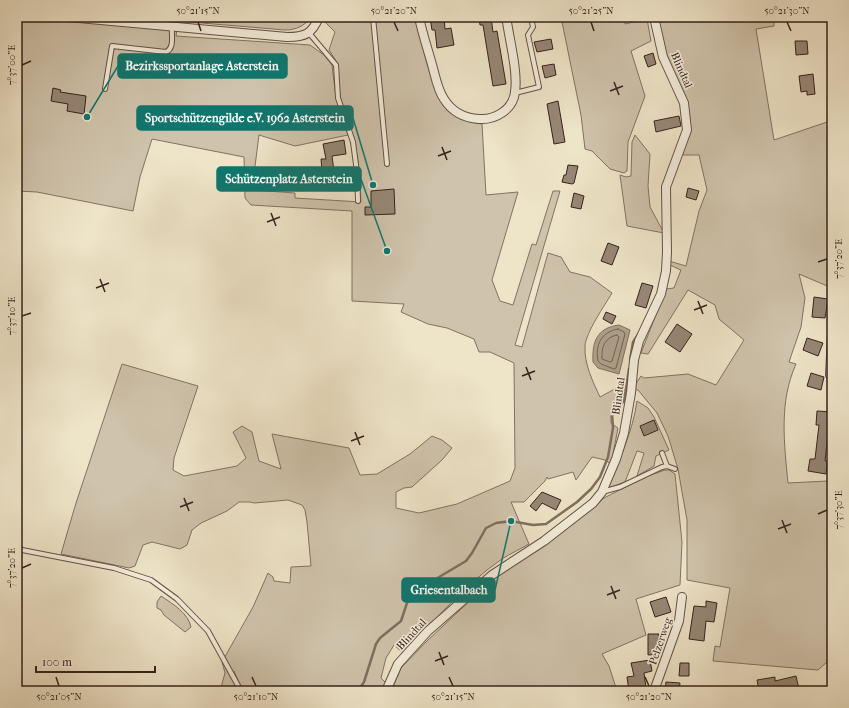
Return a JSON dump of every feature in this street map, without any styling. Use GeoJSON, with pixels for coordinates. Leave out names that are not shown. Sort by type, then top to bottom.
{"type":"FeatureCollection","features":[{"type":"Feature","properties":{"kind":"street"},"geometry":{"type":"LineString","coordinates":[[68,17],[287,38],[300,37],[309,33],[316,26],[319,17]]}},
{"type":"Feature","properties":{"kind":"street"},"geometry":{"type":"LineString","coordinates":[[419,17],[436,81],[443,98],[454,112],[473,119],[495,118],[508,108],[513,99],[515,92],[515,74],[507,22],[504,17]]}},
{"type":"Feature","properties":{"kind":"street","name":"Blindtal"},"geometry":{"type":"LineString","coordinates":[[386,691],[398,664],[428,631],[492,575],[544,541],[585,510],[602,492],[616,460],[624,433],[634,360],[640,341],[661,294],[666,271],[666,187],[687,130],[684,104],[663,56],[654,17]]}},
{"type":"Feature","properties":{"kind":"street"},"geometry":{"type":"LineString","coordinates":[[832,336],[830,375],[832,375]]}},
{"type":"Feature","properties":{"kind":"street","name":"Pelzerweg"},"geometry":{"type":"LineString","coordinates":[[654,691],[680,621],[682,597]]}},
{"type":"Feature","properties":{"kind":"lane"},"geometry":{"type":"LineString","coordinates":[[373,17],[386,164]]}},
{"type":"Feature","properties":{"kind":"lane"},"geometry":{"type":"LineString","coordinates":[[515,92],[540,87],[528,35],[533,27],[531,17]]}},
{"type":"Feature","properties":{"kind":"lane"},"geometry":{"type":"LineString","coordinates":[[104,90],[112,46],[166,52],[171,47],[172,26]]}},
{"type":"Feature","properties":{"kind":"lane"},"geometry":{"type":"LineString","coordinates":[[309,33],[336,65],[338,98],[353,142],[357,172],[358,201]]}},
{"type":"Feature","properties":{"kind":"lane"},"geometry":{"type":"LineString","coordinates":[[662,454],[667,466]]}},
{"type":"Feature","properties":{"kind":"lane"},"geometry":{"type":"LineString","coordinates":[[602,492],[620,487],[662,467],[667,466],[675,469]]}},
{"type":"Feature","properties":{"kind":"lane"},"geometry":{"type":"LineString","coordinates":[[17,549],[114,568],[150,580],[177,599],[208,631],[241,691]]}},
{"type":"Feature","properties":{"kind":"shaded area"},"geometry":{"type":"Polygon","coordinates":[[[17,17],[70,21],[70,17],[312,17],[300,27],[285,30],[178,21],[176,36],[310,45],[324,55],[332,65],[336,98],[348,135],[295,146],[259,135],[252,190],[295,193],[295,198],[361,202],[359,169],[355,142],[340,97],[338,64],[329,50],[335,32],[324,21],[325,17],[415,17],[432,79],[442,102],[455,116],[482,124],[486,195],[518,192],[492,280],[500,301],[513,305],[532,244],[536,245],[553,191],[560,191],[515,345],[522,347],[548,253],[561,257],[570,272],[590,277],[612,293],[592,326],[585,346],[587,366],[600,397],[624,384],[623,401],[611,412],[611,423],[618,428],[611,464],[605,460],[592,457],[576,480],[573,472],[548,479],[547,477],[545,481],[524,502],[511,502],[529,544],[502,559],[475,580],[403,653],[394,645],[386,658],[381,678],[386,683],[383,691],[243,691],[234,671],[232,678],[238,691],[220,691],[225,673],[222,662],[253,607],[268,573],[273,577],[274,581],[290,583],[291,567],[311,566],[307,522],[305,510],[302,505],[288,500],[254,503],[239,502],[227,511],[201,523],[192,530],[187,545],[180,549],[152,542],[143,545],[135,566],[129,568],[61,554],[76,503],[122,364],[198,386],[174,458],[173,470],[184,476],[237,466],[246,458],[233,432],[242,426],[252,432],[259,461],[281,469],[272,434],[349,448],[360,475],[377,474],[410,454],[432,436],[442,440],[452,448],[442,460],[412,487],[404,488],[396,492],[396,508],[419,513],[457,504],[510,481],[515,468],[514,363],[490,352],[479,352],[474,339],[447,328],[428,324],[401,312],[404,304],[352,301],[352,211],[251,205],[245,198],[244,157],[152,139],[140,177],[133,211],[37,192],[17,191],[17,17]]]}},
{"type":"Feature","properties":{"kind":"shaded area"},"geometry":{"type":"Polygon","coordinates":[[[561,17],[624,17],[625,24],[647,19],[651,41],[631,51],[645,96],[628,142],[627,171],[624,173],[610,169],[592,151],[585,149],[581,115],[561,17]]]}},
{"type":"Feature","properties":{"kind":"shaded area"},"geometry":{"type":"Polygon","coordinates":[[[657,17],[774,17],[774,26],[756,29],[774,140],[830,121],[832,126],[832,288],[799,274],[805,298],[801,327],[789,362],[796,364],[787,393],[784,422],[788,483],[828,481],[832,520],[832,617],[827,662],[818,670],[713,661],[715,646],[720,647],[730,588],[687,580],[687,520],[678,469],[668,436],[657,413],[638,390],[634,389],[641,376],[644,378],[688,374],[716,385],[744,340],[719,319],[715,305],[688,290],[648,354],[641,353],[666,289],[674,288],[681,270],[670,265],[669,261],[686,266],[699,211],[707,190],[699,155],[680,155],[688,127],[666,59],[657,17]]]}},
{"type":"Feature","properties":{"kind":"shaded area"},"geometry":{"type":"Polygon","coordinates":[[[635,135],[650,154],[648,186],[650,207],[664,233],[627,226],[620,175],[626,177],[631,176],[632,142],[635,135]]]}},
{"type":"Feature","properties":{"kind":"shaded area"},"geometry":{"type":"Polygon","coordinates":[[[637,401],[648,408],[654,417],[669,450],[656,456],[654,466],[637,476],[644,453],[637,451],[625,482],[608,488],[629,434],[637,401]]]}},
{"type":"Feature","properties":{"kind":"shaded area"},"geometry":{"type":"Polygon","coordinates":[[[669,470],[675,474],[682,542],[680,585],[636,599],[646,635],[602,654],[609,666],[617,691],[391,691],[401,668],[426,642],[492,580],[587,513],[604,498],[645,477],[669,470]]]}},
{"type":"Feature","properties":{"kind":"shaded area"},"geometry":{"type":"Polygon","coordinates":[[[161,596],[187,617],[191,627],[185,632],[157,608],[157,602],[161,596]]]}},
{"type":"Feature","properties":{"kind":"water"},"geometry":{"type":"Polygon","coordinates":[[[619,325],[630,330],[619,374],[598,368],[593,362],[593,349],[600,333],[605,329],[619,325]]]}},
{"type":"Feature","properties":{"kind":"building"},"geometry":{"type":"Polygon","coordinates":[[[430,17],[444,17],[445,29],[451,28],[454,45],[437,48],[435,30],[432,30],[430,17]]]}},
{"type":"Feature","properties":{"kind":"building"},"geometry":{"type":"Polygon","coordinates":[[[479,17],[491,17],[493,32],[497,31],[506,84],[493,86],[483,25],[480,25],[479,17]]]}},
{"type":"Feature","properties":{"kind":"building"},"geometry":{"type":"Polygon","coordinates":[[[551,39],[553,49],[537,52],[534,42],[551,39]]]}},
{"type":"Feature","properties":{"kind":"building"},"geometry":{"type":"Polygon","coordinates":[[[795,41],[807,41],[808,54],[796,55],[795,41]]]}},
{"type":"Feature","properties":{"kind":"building"},"geometry":{"type":"Polygon","coordinates":[[[653,53],[656,64],[648,67],[644,56],[653,53]]]}},
{"type":"Feature","properties":{"kind":"building"},"geometry":{"type":"Polygon","coordinates":[[[554,64],[556,75],[545,78],[542,66],[554,64]]]}},
{"type":"Feature","properties":{"kind":"building"},"geometry":{"type":"Polygon","coordinates":[[[813,74],[815,94],[807,95],[807,91],[801,92],[799,76],[813,74]]]}},
{"type":"Feature","properties":{"kind":"building"},"geometry":{"type":"Polygon","coordinates":[[[53,88],[61,90],[60,92],[86,96],[84,114],[67,111],[68,104],[51,101],[53,88]]]}},
{"type":"Feature","properties":{"kind":"building"},"geometry":{"type":"Polygon","coordinates":[[[558,101],[565,142],[554,144],[547,104],[558,101]]]}},
{"type":"Feature","properties":{"kind":"building"},"geometry":{"type":"Polygon","coordinates":[[[679,116],[681,126],[656,132],[654,121],[679,116]]]}},
{"type":"Feature","properties":{"kind":"building"},"geometry":{"type":"Polygon","coordinates":[[[344,140],[346,154],[332,156],[334,171],[337,171],[337,180],[326,180],[326,171],[322,171],[321,159],[326,159],[323,144],[344,140]]]}},
{"type":"Feature","properties":{"kind":"building"},"geometry":{"type":"Polygon","coordinates":[[[568,165],[578,166],[574,183],[572,184],[562,182],[564,175],[566,175],[568,165]]]}},
{"type":"Feature","properties":{"kind":"building"},"geometry":{"type":"Polygon","coordinates":[[[688,188],[699,191],[696,200],[686,197],[688,188]]]}},
{"type":"Feature","properties":{"kind":"building"},"geometry":{"type":"Polygon","coordinates":[[[394,189],[395,214],[365,215],[365,207],[371,207],[371,191],[394,189]]]}},
{"type":"Feature","properties":{"kind":"building"},"geometry":{"type":"Polygon","coordinates":[[[574,193],[584,196],[581,209],[571,207],[574,193]]]}},
{"type":"Feature","properties":{"kind":"building"},"geometry":{"type":"Polygon","coordinates":[[[608,243],[619,247],[612,265],[601,261],[608,243]]]}},
{"type":"Feature","properties":{"kind":"building"},"geometry":{"type":"Polygon","coordinates":[[[642,283],[653,286],[646,308],[635,305],[642,283]]]}},
{"type":"Feature","properties":{"kind":"building"},"geometry":{"type":"Polygon","coordinates":[[[814,297],[828,299],[825,318],[812,317],[814,297]]]}},
{"type":"Feature","properties":{"kind":"building"},"geometry":{"type":"Polygon","coordinates":[[[606,312],[616,316],[612,324],[603,319],[606,312]]]}},
{"type":"Feature","properties":{"kind":"building"},"geometry":{"type":"Polygon","coordinates":[[[677,324],[692,334],[680,352],[665,342],[677,324]]]}},
{"type":"Feature","properties":{"kind":"building"},"geometry":{"type":"Polygon","coordinates":[[[807,338],[823,343],[818,356],[803,350],[807,338]]]}},
{"type":"Feature","properties":{"kind":"building"},"geometry":{"type":"Polygon","coordinates":[[[811,373],[824,377],[821,390],[807,386],[811,373]]]}},
{"type":"Feature","properties":{"kind":"building"},"geometry":{"type":"Polygon","coordinates":[[[817,411],[832,412],[825,461],[827,461],[826,474],[808,471],[810,459],[815,459],[819,425],[816,425],[817,411]]]}},
{"type":"Feature","properties":{"kind":"building"},"geometry":{"type":"Polygon","coordinates":[[[654,420],[658,430],[644,436],[640,426],[654,420]]]}},
{"type":"Feature","properties":{"kind":"building"},"geometry":{"type":"Polygon","coordinates":[[[542,492],[561,500],[556,510],[542,503],[536,511],[530,506],[542,492]]]}},
{"type":"Feature","properties":{"kind":"building"},"geometry":{"type":"Polygon","coordinates":[[[666,597],[671,612],[655,617],[650,602],[666,597]]]}},
{"type":"Feature","properties":{"kind":"building"},"geometry":{"type":"Polygon","coordinates":[[[706,601],[717,603],[714,622],[706,621],[704,641],[689,639],[694,606],[706,607],[706,601]]]}},
{"type":"Feature","properties":{"kind":"building"},"geometry":{"type":"Polygon","coordinates":[[[648,634],[659,634],[659,654],[648,655],[648,634]]]}},
{"type":"Feature","properties":{"kind":"building"},"geometry":{"type":"Polygon","coordinates":[[[650,660],[652,671],[644,673],[646,688],[629,691],[627,677],[634,676],[631,663],[650,660]]]}},
{"type":"Feature","properties":{"kind":"building"},"geometry":{"type":"Polygon","coordinates":[[[680,663],[689,663],[689,676],[679,676],[680,663]]]}},
{"type":"Feature","properties":{"kind":"building"},"geometry":{"type":"Polygon","coordinates":[[[796,676],[799,689],[793,691],[759,691],[757,680],[775,677],[775,681],[796,676]]]}},
{"type":"Feature","properties":{"kind":"building"},"geometry":{"type":"Polygon","coordinates":[[[666,682],[680,683],[679,691],[665,691],[666,682]]]}},
{"type":"Feature","properties":{"kind":"waterway"},"geometry":{"type":"LineString","coordinates":[[630,360],[633,342],[641,330]]}},
{"type":"Feature","properties":{"kind":"waterway"},"geometry":{"type":"LineString","coordinates":[[358,691],[364,682],[376,644],[380,638],[401,621],[407,603],[418,591],[429,583],[466,561],[486,528],[496,523],[511,521],[533,525],[546,524],[577,502],[591,489],[600,477],[608,457],[613,428],[612,413],[624,401],[629,369]]}},
{"type":"Feature","properties":{"kind":"place","name":"Bezirkssportanlage Asterstein"},"geometry":{"type":"Point","coordinates":[87,117]}},
{"type":"Feature","properties":{"kind":"place","name":"Sportschützengilde e.V. 1962 Asterstein"},"geometry":{"type":"Point","coordinates":[373,185]}},
{"type":"Feature","properties":{"kind":"place","name":"Schützenplatz Asterstein"},"geometry":{"type":"Point","coordinates":[387,251]}},
{"type":"Feature","properties":{"kind":"place","name":"Griesentalbach"},"geometry":{"type":"Point","coordinates":[511,521]}}]}
